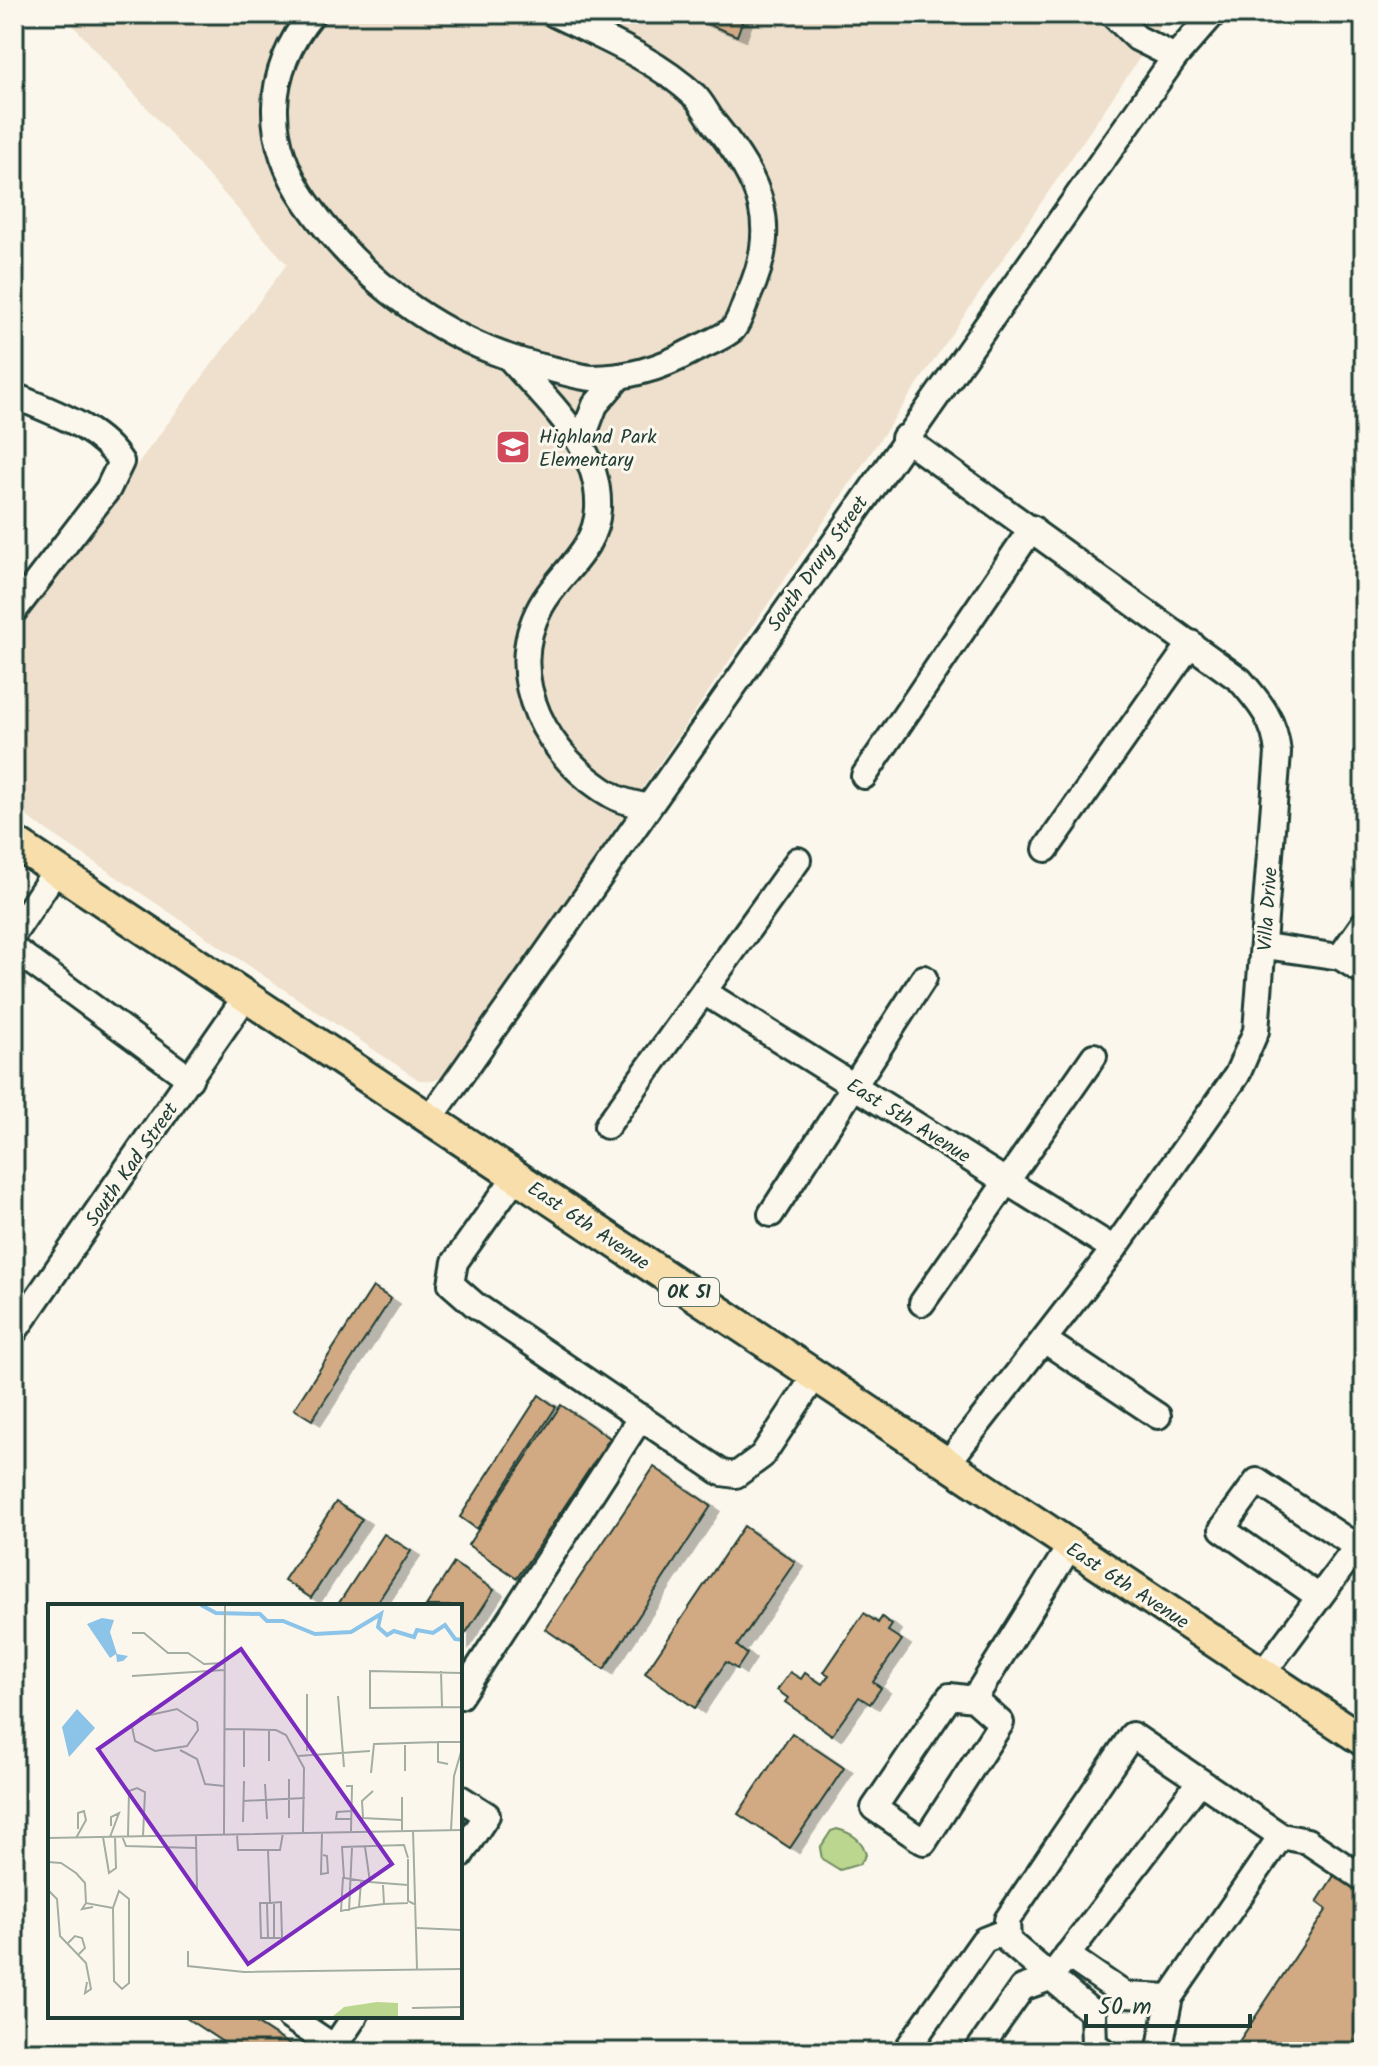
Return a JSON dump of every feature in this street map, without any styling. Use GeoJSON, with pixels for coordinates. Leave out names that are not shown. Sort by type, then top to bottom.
{"type":"FeatureCollection","features":[{"type":"Feature","properties":{"kind":"main road","name":"East 6th Avenue"},"geometry":{"type":"LineString","coordinates":[[14,842],[1364,1741]]}},
{"type":"Feature","properties":{"kind":"street"},"geometry":{"type":"LineString","coordinates":[[312,14],[279,68],[274,115],[284,161],[301,195],[361,268],[406,304],[461,339],[512,361],[589,378],[620,376],[669,363],[733,328],[761,269],[766,238],[759,189],[740,156],[695,97],[627,49],[554,14]]}},
{"type":"Feature","properties":{"kind":"street"},"geometry":{"type":"LineString","coordinates":[[1112,14],[1137,38],[1175,57]]}},
{"type":"Feature","properties":{"kind":"street","name":"South Drury Street"},"geometry":{"type":"LineString","coordinates":[[430,1119],[904,438],[1175,57],[1209,16]]}},
{"type":"Feature","properties":{"kind":"street"},"geometry":{"type":"LineString","coordinates":[[512,361],[581,442],[596,475],[598,510],[592,538],[541,606],[531,634],[526,662],[532,704],[550,740],[582,772],[615,797],[648,807]]}},
{"type":"Feature","properties":{"kind":"street"},"geometry":{"type":"LineString","coordinates":[[581,442],[595,405],[620,376]]}},
{"type":"Feature","properties":{"kind":"street"},"geometry":{"type":"LineString","coordinates":[[14,404],[22,399],[76,423],[113,449],[121,462],[108,489],[14,611]]}},
{"type":"Feature","properties":{"kind":"street","name":"Villa Drive"},"geometry":{"type":"LineString","coordinates":[[904,438],[1240,680],[1265,708],[1276,730],[1278,753],[1256,1031],[1237,1075],[1114,1249],[947,1464]]}},
{"type":"Feature","properties":{"kind":"street"},"geometry":{"type":"LineString","coordinates":[[864,776],[1032,528]]}},
{"type":"Feature","properties":{"kind":"street"},"geometry":{"type":"LineString","coordinates":[[1046,849],[1191,643]]}},
{"type":"Feature","properties":{"kind":"street"},"geometry":{"type":"LineString","coordinates":[[607,1126],[798,860]]}},
{"type":"Feature","properties":{"kind":"street"},"geometry":{"type":"LineString","coordinates":[[14,933],[56,870]]}},
{"type":"Feature","properties":{"kind":"street"},"geometry":{"type":"LineString","coordinates":[[1340,957],[1364,923]]}},
{"type":"Feature","properties":{"kind":"street"},"geometry":{"type":"LineString","coordinates":[[1265,946],[1340,957],[1364,972]]}},
{"type":"Feature","properties":{"kind":"street"},"geometry":{"type":"LineString","coordinates":[[14,949],[190,1079]]}},
{"type":"Feature","properties":{"kind":"street"},"geometry":{"type":"LineString","coordinates":[[771,1214],[924,978]]}},
{"type":"Feature","properties":{"kind":"street","name":"East 5th Avenue"},"geometry":{"type":"LineString","coordinates":[[704,992],[1114,1249]]}},
{"type":"Feature","properties":{"kind":"street","name":"South Kad Street"},"geometry":{"type":"LineString","coordinates":[[14,1332],[246,996]]}},
{"type":"Feature","properties":{"kind":"street"},"geometry":{"type":"LineString","coordinates":[[922,1303],[1094,1056]]}},
{"type":"Feature","properties":{"kind":"street"},"geometry":{"type":"LineString","coordinates":[[516,1176],[455,1262],[451,1284],[475,1305],[722,1473],[736,1475],[762,1456],[815,1376]]}},
{"type":"Feature","properties":{"kind":"street"},"geometry":{"type":"LineString","coordinates":[[1044,1340],[1158,1416]]}},
{"type":"Feature","properties":{"kind":"street"},"geometry":{"type":"LineString","coordinates":[[462,1693],[641,1417]]}},
{"type":"Feature","properties":{"kind":"street"},"geometry":{"type":"LineString","coordinates":[[1263,1673],[1360,1542],[1257,1481],[1222,1529],[1319,1597]]}},
{"type":"Feature","properties":{"kind":"street"},"geometry":{"type":"LineString","coordinates":[[974,1699],[1070,1546]]}},
{"type":"Feature","properties":{"kind":"street"},"geometry":{"type":"LineString","coordinates":[[950,1696],[974,1699],[1001,1723],[924,1842],[874,1808],[950,1696]]}},
{"type":"Feature","properties":{"kind":"street"},"geometry":{"type":"LineString","coordinates":[[1096,2049],[1093,2013],[1008,1941],[1007,1920],[1132,1735],[1281,1836],[1307,1841],[1364,1879]]}},
{"type":"Feature","properties":{"kind":"street"},"geometry":{"type":"LineString","coordinates":[[977,2052],[1022,1988],[1050,1978],[1200,1781]]}},
{"type":"Feature","properties":{"kind":"street"},"geometry":{"type":"LineString","coordinates":[[462,1799],[487,1815],[462,1853]]}},
{"type":"Feature","properties":{"kind":"street"},"geometry":{"type":"LineString","coordinates":[[1159,2052],[1170,1997],[1281,1836]]}},
{"type":"Feature","properties":{"kind":"street"},"geometry":{"type":"LineString","coordinates":[[905,2052],[984,1940],[1007,1931]]}},
{"type":"Feature","properties":{"kind":"street"},"geometry":{"type":"LineString","coordinates":[[1067,1955],[1125,1995],[1170,1997]]}},
{"type":"Feature","properties":{"kind":"street"},"geometry":{"type":"LineString","coordinates":[[291,2018],[334,2047],[354,2018]]}},
{"type":"Feature","properties":{"kind":"shaded area","name":"Highland Park Elementary"},"geometry":{"type":"Polygon","coordinates":[[[63,14],[1146,14],[1162,25],[459,1058],[444,1076],[433,1081],[419,1080],[14,808],[14,629],[287,264],[63,14]]]}},
{"type":"Feature","properties":{"kind":"green space"},"geometry":{"type":"Polygon","coordinates":[[[837,1829],[852,1835],[862,1845],[866,1855],[860,1864],[840,1870],[822,1859],[820,1848],[831,1831],[837,1829]]]}},
{"type":"Feature","properties":{"kind":"building"},"geometry":{"type":"Polygon","coordinates":[[[683,14],[745,14],[737,36],[683,14]]]}},
{"type":"Feature","properties":{"kind":"building"},"geometry":{"type":"Polygon","coordinates":[[[373,1287],[391,1299],[312,1420],[294,1409],[373,1287]]]}},
{"type":"Feature","properties":{"kind":"building"},"geometry":{"type":"Polygon","coordinates":[[[539,1395],[556,1407],[477,1529],[460,1517],[539,1395]]]}},
{"type":"Feature","properties":{"kind":"building"},"geometry":{"type":"Polygon","coordinates":[[[561,1405],[610,1438],[517,1578],[468,1545],[561,1405]]]}},
{"type":"Feature","properties":{"kind":"building"},"geometry":{"type":"Polygon","coordinates":[[[654,1467],[711,1506],[604,1669],[545,1629],[654,1467]]]}},
{"type":"Feature","properties":{"kind":"building"},"geometry":{"type":"Polygon","coordinates":[[[336,1502],[362,1519],[311,1598],[284,1580],[336,1502]]]}},
{"type":"Feature","properties":{"kind":"building"},"geometry":{"type":"Polygon","coordinates":[[[744,1526],[795,1562],[737,1646],[747,1654],[737,1669],[726,1662],[695,1708],[645,1673],[744,1526]]]}},
{"type":"Feature","properties":{"kind":"building"},"geometry":{"type":"Polygon","coordinates":[[[384,1534],[411,1551],[376,1604],[338,1604],[384,1534]]]}},
{"type":"Feature","properties":{"kind":"building"},"geometry":{"type":"Polygon","coordinates":[[[454,1563],[494,1590],[462,1639],[462,1604],[427,1604],[454,1563]]]}},
{"type":"Feature","properties":{"kind":"building"},"geometry":{"type":"Polygon","coordinates":[[[864,1613],[878,1623],[882,1617],[892,1625],[888,1631],[902,1640],[873,1682],[881,1688],[870,1704],[859,1697],[832,1735],[785,1702],[788,1698],[777,1690],[790,1672],[801,1679],[805,1673],[822,1684],[829,1675],[824,1672],[864,1613]]]}},
{"type":"Feature","properties":{"kind":"building"},"geometry":{"type":"Polygon","coordinates":[[[792,1733],[844,1768],[790,1848],[738,1814],[792,1733]]]}},
{"type":"Feature","properties":{"kind":"building"},"geometry":{"type":"Polygon","coordinates":[[[462,1818],[472,1825],[462,1839],[462,1818]]]}},
{"type":"Feature","properties":{"kind":"building"},"geometry":{"type":"Polygon","coordinates":[[[1337,1871],[1364,1888],[1364,2029],[1349,2052],[1232,2052],[1327,1909],[1317,1902],[1337,1871]]]}},
{"type":"Feature","properties":{"kind":"building"},"geometry":{"type":"Polygon","coordinates":[[[186,2018],[248,2018],[301,2052],[238,2052],[186,2018]]]}},
{"type":"Feature","properties":{"kind":"place","name":"Highland Park Elementary"},"geometry":{"type":"Point","coordinates":[513,447]}}]}
